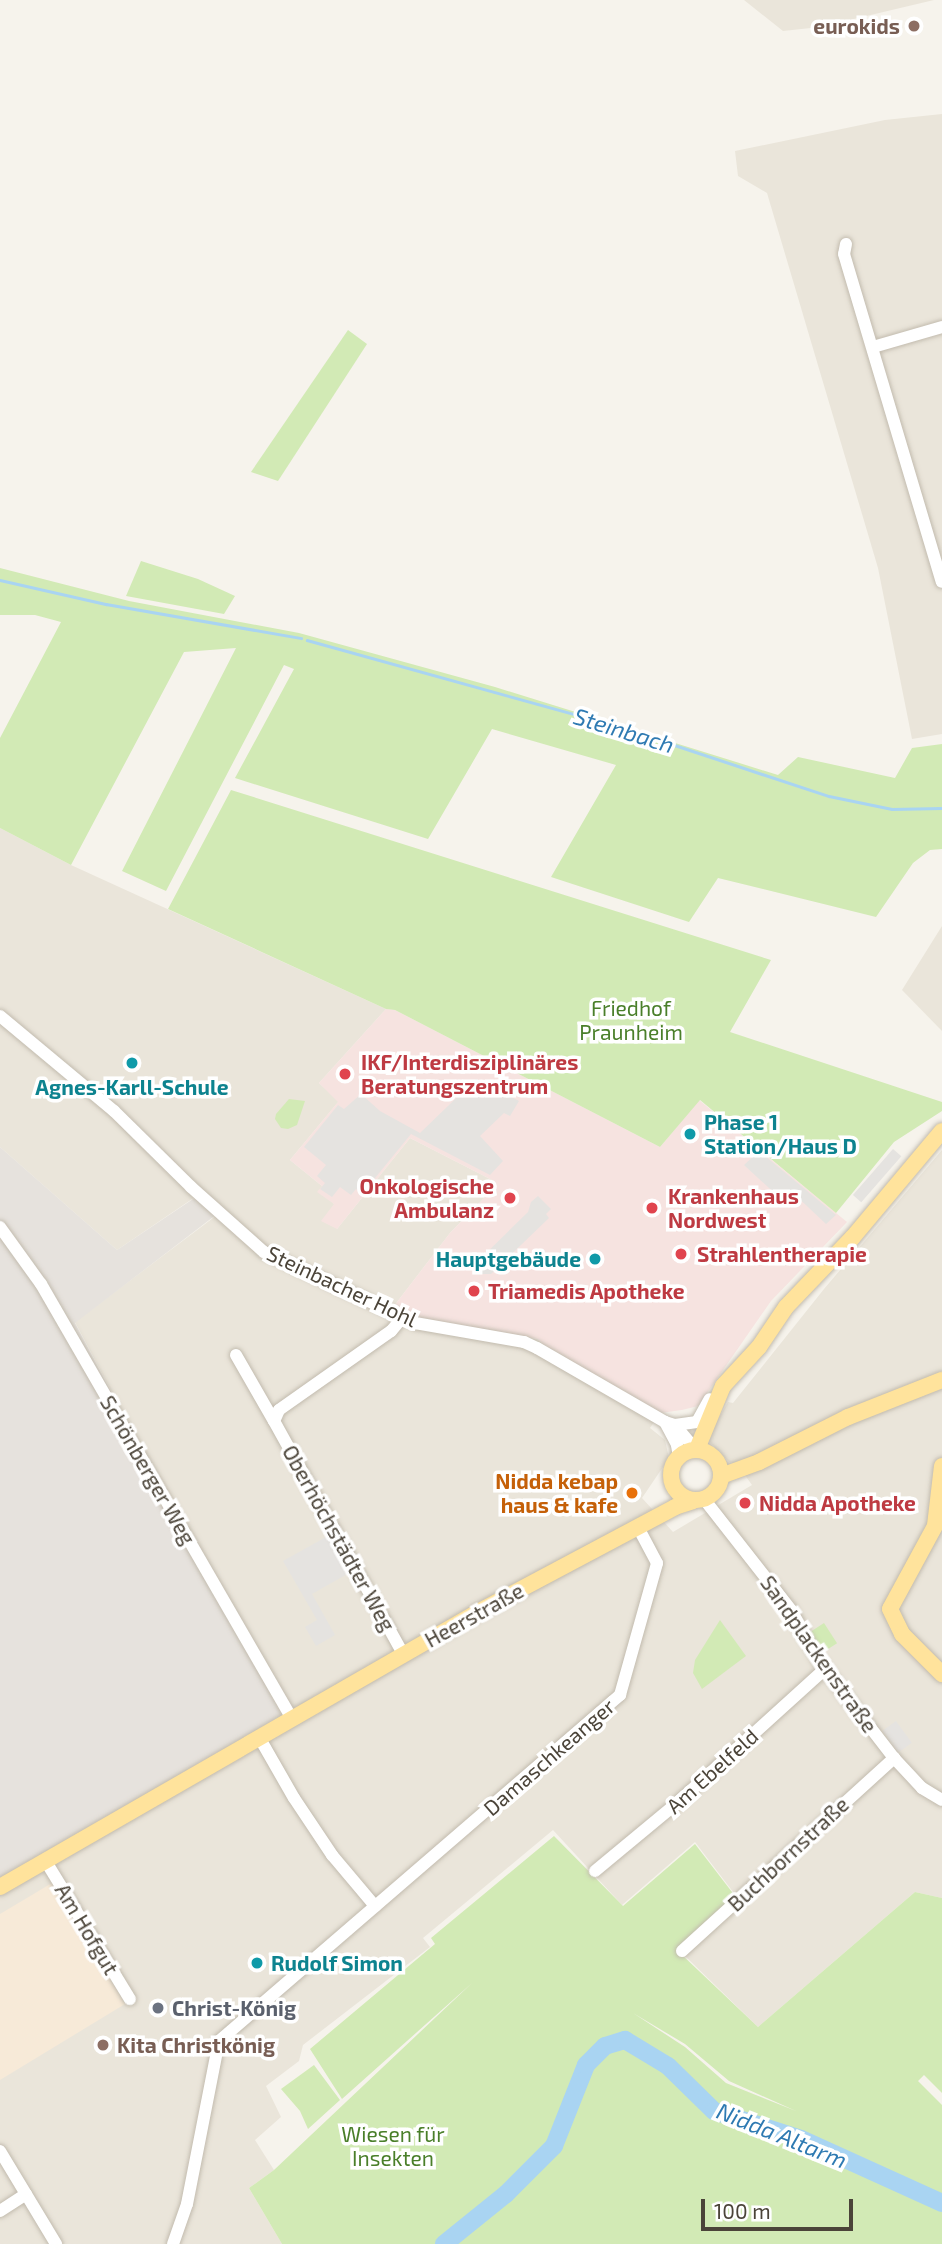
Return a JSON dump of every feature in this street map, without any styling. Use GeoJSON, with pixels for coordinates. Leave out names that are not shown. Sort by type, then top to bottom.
{"type":"FeatureCollection","features":[{"type":"Feature","properties":{"kind":"main road"},"geometry":{"type":"LineString","coordinates":[[638,1528],[659,1510],[672,1487],[673,1471],[679,1457],[696,1449],[723,1386],[759,1347],[786,1307],[852,1237],[941,1133]]}},
{"type":"Feature","properties":{"kind":"main road"},"geometry":{"type":"LineString","coordinates":[[672,1487],[677,1494],[698,1500],[712,1494],[721,1476],[759,1462],[848,1417],[942,1380]]}},
{"type":"Feature","properties":{"kind":"main road"},"geometry":{"type":"LineString","coordinates":[[696,1449],[713,1456],[721,1476]]}},
{"type":"Feature","properties":{"kind":"main road"},"geometry":{"type":"LineString","coordinates":[[942,1466],[940,1514],[890,1609],[902,1634],[942,1674]]}},
{"type":"Feature","properties":{"kind":"main road","name":"Heerstraße"},"geometry":{"type":"LineString","coordinates":[[0,1887],[403,1654],[675,1507],[698,1500]]}},
{"type":"Feature","properties":{"kind":"street"},"geometry":{"type":"LineString","coordinates":[[846,244],[844,254],[942,581]]}},
{"type":"Feature","properties":{"kind":"street"},"geometry":{"type":"LineString","coordinates":[[873,347],[942,327]]}},
{"type":"Feature","properties":{"kind":"street","name":"Steinbacher Hohl"},"geometry":{"type":"LineString","coordinates":[[0,1016],[114,1111],[191,1187],[264,1252],[402,1318],[445,1330],[524,1342],[670,1423],[696,1449]]}},
{"type":"Feature","properties":{"kind":"street","name":"Schönberger Weg"},"geometry":{"type":"LineString","coordinates":[[0,1227],[41,1284],[291,1717]]}},
{"type":"Feature","properties":{"kind":"street","name":"Oberhöchstädter Weg"},"geometry":{"type":"LineString","coordinates":[[274,1422],[279,1410],[391,1331],[402,1318]]}},
{"type":"Feature","properties":{"kind":"street","name":"Oberhöchstädter Weg"},"geometry":{"type":"LineString","coordinates":[[236,1355],[403,1654]]}},
{"type":"Feature","properties":{"kind":"street"},"geometry":{"type":"LineString","coordinates":[[679,1457],[670,1423],[697,1422],[712,1395],[723,1386]]}},
{"type":"Feature","properties":{"kind":"street","name":"Sandplackenstraße"},"geometry":{"type":"LineString","coordinates":[[698,1500],[791,1610],[825,1669],[894,1758],[922,1788],[942,1800]]}},
{"type":"Feature","properties":{"kind":"street","name":"Damaschkeanger"},"geometry":{"type":"LineString","coordinates":[[173,2244],[187,2204],[219,2041],[620,1695],[657,1563],[638,1528]]}},
{"type":"Feature","properties":{"kind":"street","name":"Am Ebelfeld"},"geometry":{"type":"LineString","coordinates":[[595,1871],[676,1804],[825,1669]]}},
{"type":"Feature","properties":{"kind":"street"},"geometry":{"type":"LineString","coordinates":[[259,1737],[332,1856],[375,1906]]}},
{"type":"Feature","properties":{"kind":"street","name":"Buchbornstraße"},"geometry":{"type":"LineString","coordinates":[[682,1951],[894,1758]]}},
{"type":"Feature","properties":{"kind":"street","name":"Am Hofgut"},"geometry":{"type":"LineString","coordinates":[[45,1860],[130,1999]]}},
{"type":"Feature","properties":{"kind":"street"},"geometry":{"type":"LineString","coordinates":[[0,2151],[56,2244]]}},
{"type":"Feature","properties":{"kind":"street"},"geometry":{"type":"LineString","coordinates":[[0,2211],[26,2194]]}},
{"type":"Feature","properties":{"kind":"shaded area"},"geometry":{"type":"Polygon","coordinates":[[[744,0],[934,0],[820,27],[783,31],[744,0]]]}},
{"type":"Feature","properties":{"kind":"shaded area"},"geometry":{"type":"Polygon","coordinates":[[[942,114],[942,734],[912,739],[878,568],[767,193],[738,176],[735,151],[885,120],[942,114]]]}},
{"type":"Feature","properties":{"kind":"shaded area"},"geometry":{"type":"Polygon","coordinates":[[[0,828],[71,865],[386,1009],[319,1083],[339,1101],[290,1160],[322,1186],[334,1204],[337,1229],[410,1138],[494,1181],[492,1190],[450,1233],[394,1306],[523,1338],[538,1339],[552,1353],[660,1413],[650,1428],[665,1440],[669,1458],[642,1498],[673,1532],[752,1485],[737,1464],[729,1462],[709,1441],[717,1421],[728,1402],[733,1403],[824,1289],[942,1150],[942,1898],[915,1892],[758,2027],[682,1953],[743,1905],[695,1842],[622,1905],[553,1830],[423,1938],[430,1947],[303,2045],[299,2061],[266,2086],[281,2117],[255,2140],[274,2170],[249,2188],[282,2244],[0,2244],[0,1892],[285,1722],[75,1322],[217,1215],[198,1195],[117,1250],[0,1147],[0,828]]]}},
{"type":"Feature","properties":{"kind":"shaded area"},"geometry":{"type":"Polygon","coordinates":[[[942,926],[942,1031],[902,990],[942,926]]]}},
{"type":"Feature","properties":{"kind":"shaded area","name":"Krankenhaus Nordwest"},"geometry":{"type":"Polygon","coordinates":[[[386,1009],[395,1010],[660,1147],[699,1100],[847,1222],[771,1301],[698,1406],[682,1410],[660,1413],[552,1353],[538,1339],[422,1319],[394,1306],[450,1233],[492,1190],[494,1181],[410,1138],[337,1229],[321,1221],[334,1204],[317,1192],[322,1186],[290,1160],[338,1102],[319,1083],[386,1009]]]}},
{"type":"Feature","properties":{"kind":"shaded area"},"geometry":{"type":"Polygon","coordinates":[[[476,1079],[519,1101],[510,1116],[504,1113],[480,1136],[503,1161],[490,1175],[411,1134],[362,1194],[356,1189],[351,1195],[340,1187],[332,1197],[320,1189],[325,1183],[317,1176],[326,1165],[304,1147],[338,1105],[344,1109],[361,1094],[380,1111],[420,1133],[476,1079]]]}},
{"type":"Feature","properties":{"kind":"shaded area"},"geometry":{"type":"Polygon","coordinates":[[[0,1147],[117,1250],[199,1195],[217,1214],[75,1323],[285,1722],[0,1889],[0,1147]]]}},
{"type":"Feature","properties":{"kind":"shaded area"},"geometry":{"type":"Polygon","coordinates":[[[893,1149],[901,1156],[861,1202],[853,1195],[893,1149]]]}},
{"type":"Feature","properties":{"kind":"shaded area"},"geometry":{"type":"Polygon","coordinates":[[[759,1151],[836,1215],[826,1224],[791,1191],[781,1199],[744,1165],[759,1151]]]}},
{"type":"Feature","properties":{"kind":"shaded area"},"geometry":{"type":"Polygon","coordinates":[[[538,1196],[551,1209],[546,1214],[549,1218],[491,1274],[479,1274],[475,1268],[477,1262],[528,1212],[531,1202],[538,1196]]]}},
{"type":"Feature","properties":{"kind":"shaded area"},"geometry":{"type":"Polygon","coordinates":[[[328,1536],[349,1573],[312,1594],[335,1635],[316,1646],[305,1627],[317,1620],[283,1561],[328,1536]]]}},
{"type":"Feature","properties":{"kind":"shaded area"},"geometry":{"type":"Polygon","coordinates":[[[896,1721],[912,1743],[898,1753],[882,1731],[896,1721]]]}},
{"type":"Feature","properties":{"kind":"shaded area"},"geometry":{"type":"Polygon","coordinates":[[[52,1883],[125,2004],[0,2080],[0,1914],[52,1883]]]}},
{"type":"Feature","properties":{"kind":"green space"},"geometry":{"type":"Polygon","coordinates":[[[348,330],[367,344],[278,481],[251,472],[348,330]]]}},
{"type":"Feature","properties":{"kind":"green space"},"geometry":{"type":"Polygon","coordinates":[[[141,561],[198,579],[235,596],[224,614],[126,596],[141,561]]]}},
{"type":"Feature","properties":{"kind":"green space"},"geometry":{"type":"Polygon","coordinates":[[[0,568],[129,601],[299,633],[495,687],[778,775],[798,757],[895,778],[912,748],[942,744],[942,849],[930,850],[913,863],[876,917],[718,878],[689,922],[551,877],[616,765],[492,729],[428,839],[235,778],[294,669],[284,665],[166,891],[122,871],[236,648],[184,652],[71,865],[0,828],[0,738],[61,622],[35,615],[0,615],[0,568]]]}},
{"type":"Feature","properties":{"kind":"green space","name":"Friedhof Praunheim"},"geometry":{"type":"Polygon","coordinates":[[[231,790],[771,960],[730,1032],[942,1102],[942,1111],[894,1142],[836,1213],[700,1100],[660,1147],[395,1010],[386,1009],[168,909],[231,790]]]}},
{"type":"Feature","properties":{"kind":"green space"},"geometry":{"type":"Polygon","coordinates":[[[289,1099],[305,1101],[297,1125],[288,1129],[281,1128],[275,1119],[276,1114],[289,1099]]]}},
{"type":"Feature","properties":{"kind":"green space"},"geometry":{"type":"Polygon","coordinates":[[[720,1620],[746,1656],[702,1689],[693,1673],[695,1660],[720,1620]]]}},
{"type":"Feature","properties":{"kind":"green space"},"geometry":{"type":"Polygon","coordinates":[[[824,1623],[837,1643],[819,1655],[806,1634],[824,1623]]]}},
{"type":"Feature","properties":{"kind":"green space","name":"Wiesen für Insekten"},"geometry":{"type":"Polygon","coordinates":[[[554,1836],[623,1906],[695,1844],[742,1905],[680,1953],[758,2027],[915,1892],[942,1898],[942,2093],[924,2075],[918,2081],[942,2105],[942,2244],[282,2244],[249,2188],[274,2170],[472,1983],[342,2099],[310,2049],[435,1944],[431,1938],[554,1836]],[[633,2013],[685,2047],[726,2083],[796,2111],[729,2081],[685,2044],[633,2013]]]}},
{"type":"Feature","properties":{"kind":"green space"},"geometry":{"type":"Polygon","coordinates":[[[314,2065],[340,2100],[308,2129],[300,2111],[281,2089],[314,2065]]]}},
{"type":"Feature","properties":{"kind":"waterway","name":"Steinbach"},"geometry":{"type":"LineString","coordinates":[[0,580],[106,604],[301,638]]}},
{"type":"Feature","properties":{"kind":"waterway","name":"Steinbach"},"geometry":{"type":"LineString","coordinates":[[307,640],[617,726],[829,796],[892,809],[942,808]]}},
{"type":"Feature","properties":{"kind":"waterway","name":"Nidda Altarm"},"geometry":{"type":"LineString","coordinates":[[444,2244],[506,2194],[554,2146],[586,2065],[605,2046],[625,2040],[668,2066],[714,2111],[801,2139],[942,2203]]}},
{"type":"Feature","properties":{"kind":"place","name":"eurokids"},"geometry":{"type":"Point","coordinates":[914,26]}},
{"type":"Feature","properties":{"kind":"place","name":"Agnes-Karll-Schule"},"geometry":{"type":"Point","coordinates":[132,1063]}},
{"type":"Feature","properties":{"kind":"place","name":"IKF/Interdisziplinäres Beratungszentrum"},"geometry":{"type":"Point","coordinates":[345,1074]}},
{"type":"Feature","properties":{"kind":"place","name":"Phase 1 Station/Haus D"},"geometry":{"type":"Point","coordinates":[690,1134]}},
{"type":"Feature","properties":{"kind":"place","name":"Onkologische Ambulanz"},"geometry":{"type":"Point","coordinates":[510,1198]}},
{"type":"Feature","properties":{"kind":"place","name":"Krankenhaus Nordwest"},"geometry":{"type":"Point","coordinates":[652,1208]}},
{"type":"Feature","properties":{"kind":"place","name":"Strahlentherapie"},"geometry":{"type":"Point","coordinates":[681,1254]}},
{"type":"Feature","properties":{"kind":"place","name":"Hauptgebäude"},"geometry":{"type":"Point","coordinates":[595,1259]}},
{"type":"Feature","properties":{"kind":"place","name":"Triamedis Apotheke"},"geometry":{"type":"Point","coordinates":[474,1291]}},
{"type":"Feature","properties":{"kind":"place","name":"Nidda kebap haus & kafe"},"geometry":{"type":"Point","coordinates":[632,1493]}},
{"type":"Feature","properties":{"kind":"place","name":"Nidda Apotheke"},"geometry":{"type":"Point","coordinates":[745,1503]}},
{"type":"Feature","properties":{"kind":"place","name":"Rudolf Simon"},"geometry":{"type":"Point","coordinates":[257,1963]}},
{"type":"Feature","properties":{"kind":"place","name":"Christ-König"},"geometry":{"type":"Point","coordinates":[158,2008]}},
{"type":"Feature","properties":{"kind":"place","name":"Kita Christkönig"},"geometry":{"type":"Point","coordinates":[103,2045]}}]}
